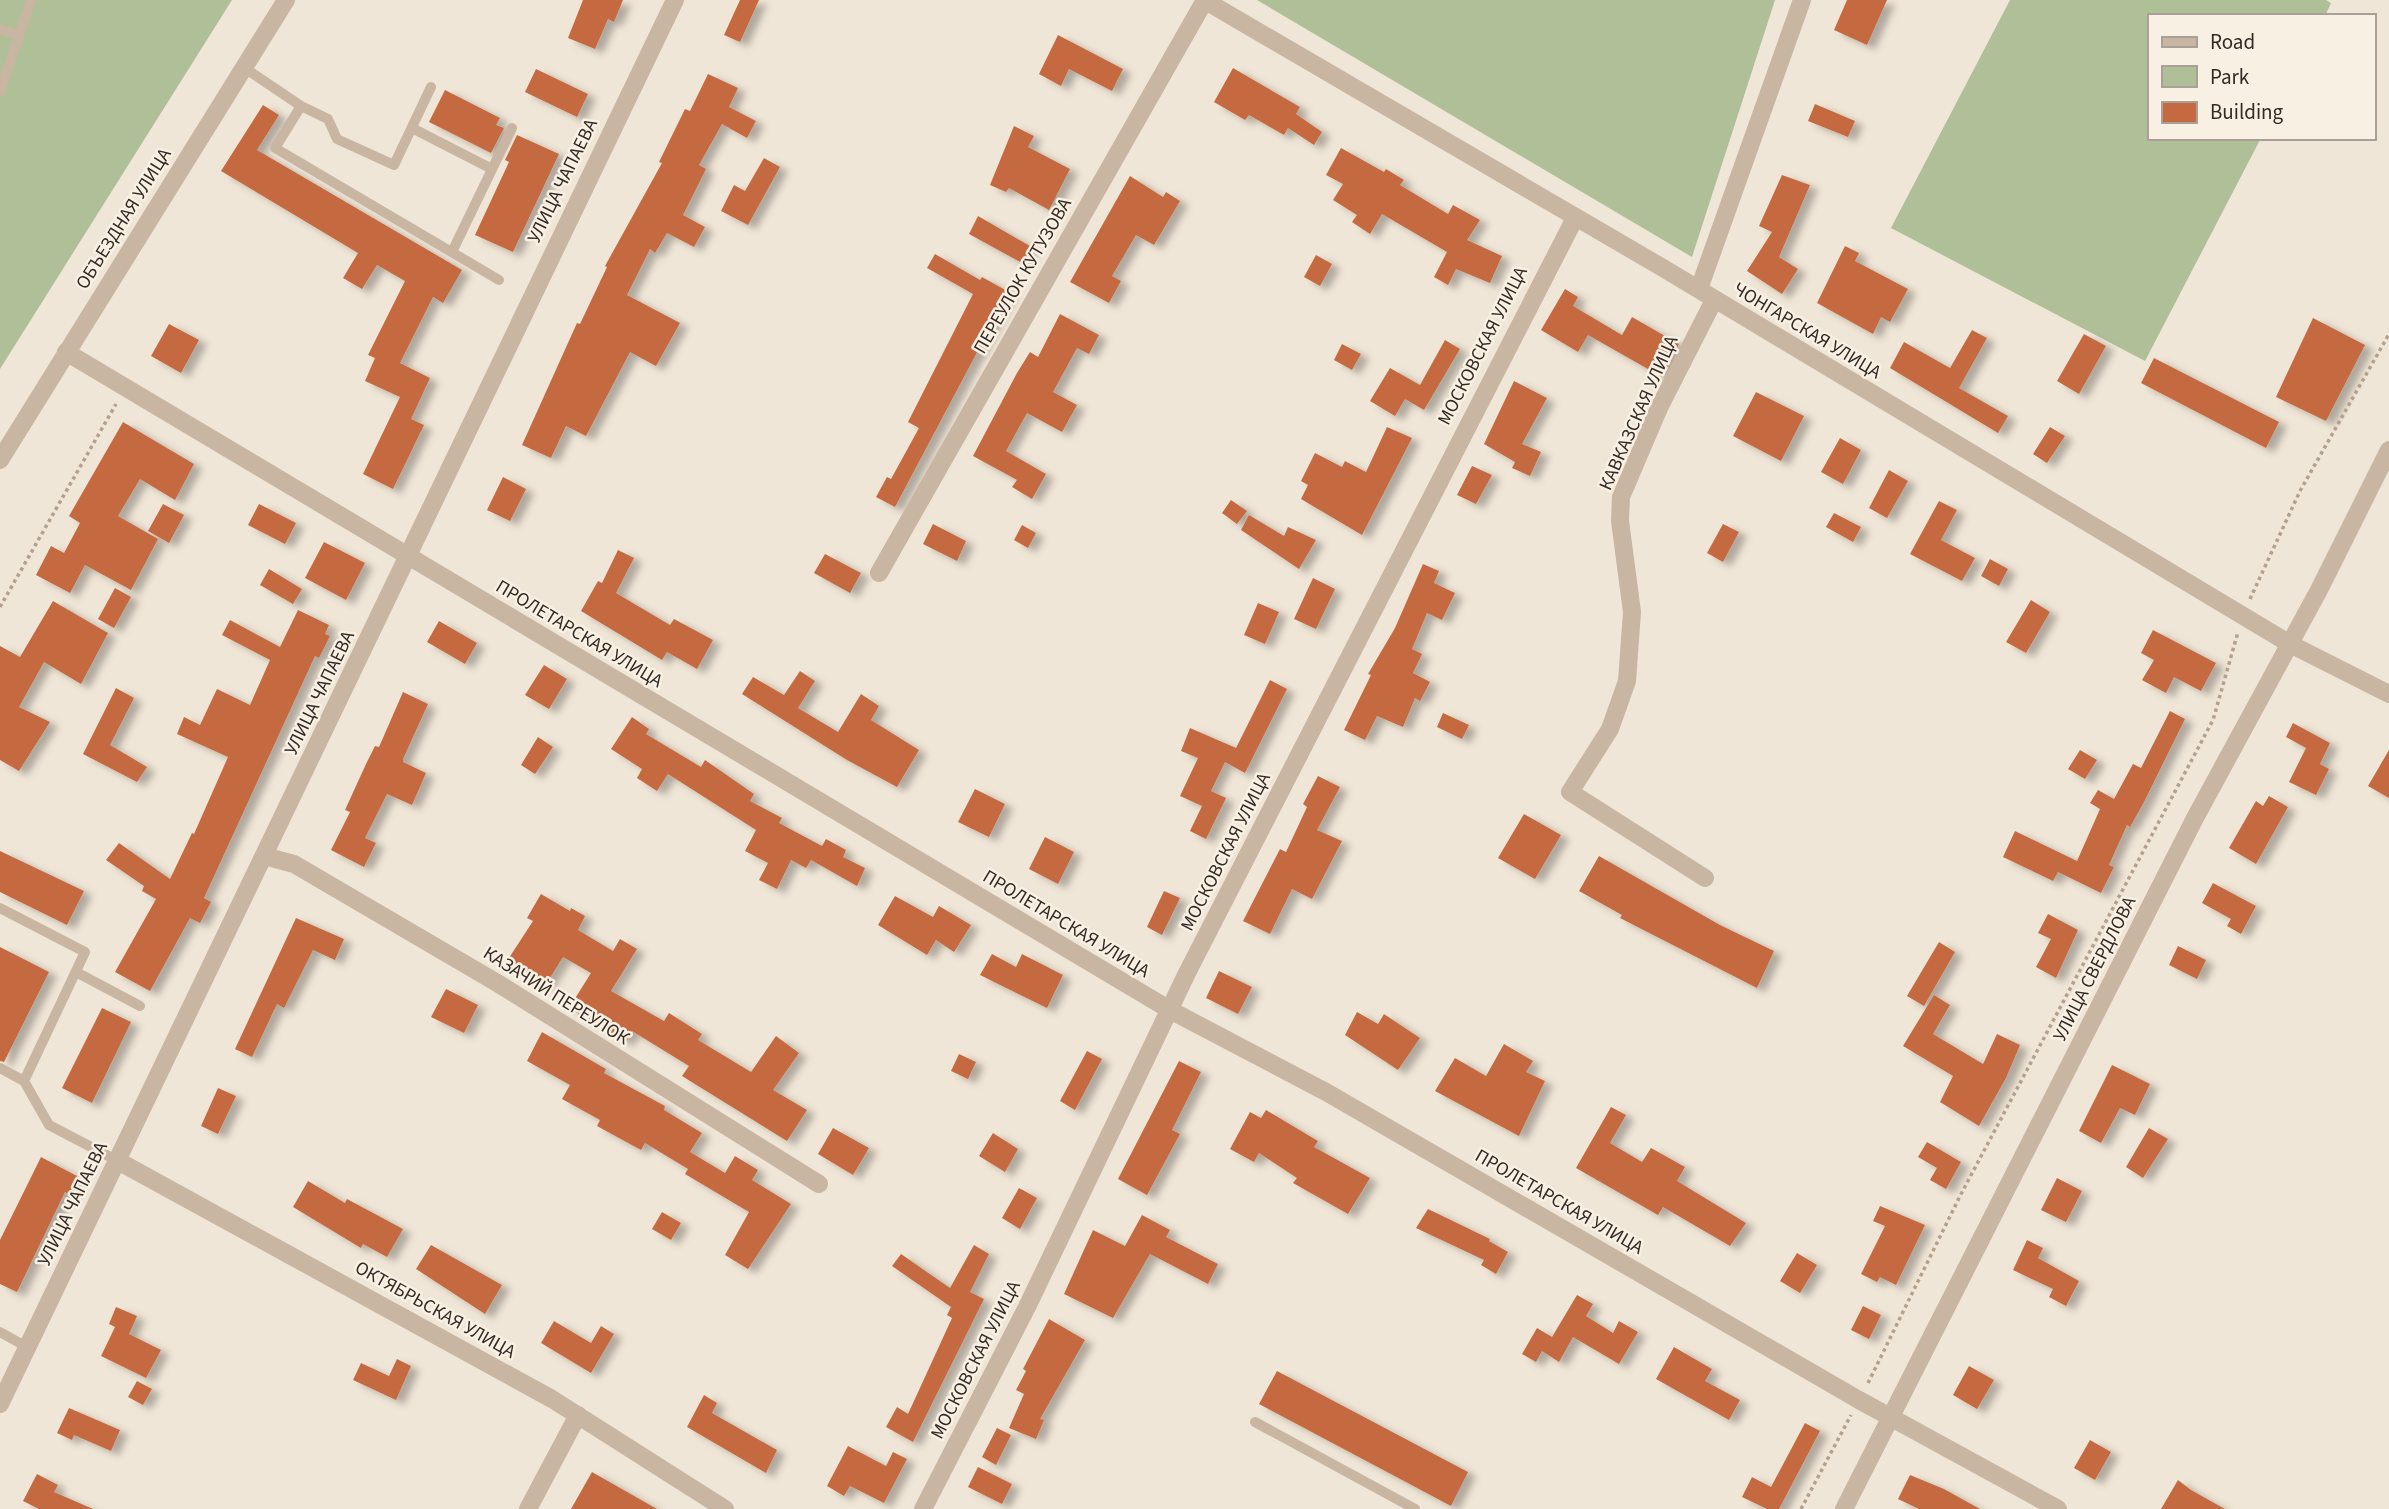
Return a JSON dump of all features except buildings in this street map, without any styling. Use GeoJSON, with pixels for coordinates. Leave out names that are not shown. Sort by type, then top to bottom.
{"type":"FeatureCollection","features":[{"type":"Feature","properties":{"kind":"street","name":"ОБЪЕЗДНАЯ УЛИЦА"},"geometry":{"type":"LineString","coordinates":[[0,460],[286,0]]}},
{"type":"Feature","properties":{"kind":"street","name":"УЛИЦА ЧАПАЕВА"},"geometry":{"type":"LineString","coordinates":[[0,1404],[675,0]]}},
{"type":"Feature","properties":{"kind":"street","name":"ЧОНГАРСКАЯ УЛИЦА"},"geometry":{"type":"LineString","coordinates":[[1205,0],[1707,295],[2290,644],[2389,694]]}},
{"type":"Feature","properties":{"kind":"street","name":"ПЕРЕУЛОК КУТУЗОВА"},"geometry":{"type":"LineString","coordinates":[[879,573],[1205,0]]}},
{"type":"Feature","properties":{"kind":"street"},"geometry":{"type":"LineString","coordinates":[[1707,295],[1802,0]]}},
{"type":"Feature","properties":{"kind":"street","name":"МОСКОВСКАЯ УЛИЦА"},"geometry":{"type":"LineString","coordinates":[[923,1509],[1027,1307],[1170,1010],[1463,430],[1575,218]]}},
{"type":"Feature","properties":{"kind":"street","name":"КАВКАЗСКАЯ УЛИЦА"},"geometry":{"type":"LineString","coordinates":[[1705,878],[1570,792],[1609,729],[1627,681],[1632,612],[1620,521],[1621,498],[1707,295]]}},
{"type":"Feature","properties":{"kind":"street","name":"ПРОЛЕТАРСКАЯ УЛИЦА"},"geometry":{"type":"LineString","coordinates":[[66,352],[124,390],[1170,1010],[1326,1092],[1859,1400],[2058,1509]]}},
{"type":"Feature","properties":{"kind":"street","name":"УЛИЦА СВЕРДЛОВА"},"geometry":{"type":"LineString","coordinates":[[1844,1509],[2195,818],[2290,644],[2389,450]]}},
{"type":"Feature","properties":{"kind":"street","name":"КАЗАЧИЙ ПЕРЕУЛОК"},"geometry":{"type":"LineString","coordinates":[[264,856],[294,864],[487,977],[819,1184]]}},
{"type":"Feature","properties":{"kind":"street","name":"ОКТЯБРЬСКАЯ УЛИЦА"},"geometry":{"type":"LineString","coordinates":[[118,1161],[578,1415],[725,1509]]}},
{"type":"Feature","properties":{"kind":"street"},"geometry":{"type":"LineString","coordinates":[[528,1509],[578,1415]]}},
{"type":"Feature","properties":{"kind":"lane"},"geometry":{"type":"LineString","coordinates":[[0,92],[31,0]]}},
{"type":"Feature","properties":{"kind":"lane"},"geometry":{"type":"LineString","coordinates":[[0,29],[19,35]]}},
{"type":"Feature","properties":{"kind":"lane"},"geometry":{"type":"LineString","coordinates":[[243,67],[301,106],[328,119],[337,139],[394,164],[431,87]]}},
{"type":"Feature","properties":{"kind":"lane"},"geometry":{"type":"LineString","coordinates":[[301,106],[275,148],[499,280]]}},
{"type":"Feature","properties":{"kind":"lane"},"geometry":{"type":"LineString","coordinates":[[412,128],[492,169]]}},
{"type":"Feature","properties":{"kind":"lane"},"geometry":{"type":"LineString","coordinates":[[452,252],[512,128]]}},
{"type":"Feature","properties":{"kind":"lane"},"geometry":{"type":"LineString","coordinates":[[0,908],[85,952],[24,1081]]}},
{"type":"Feature","properties":{"kind":"lane"},"geometry":{"type":"LineString","coordinates":[[76,972],[140,1006]]}},
{"type":"Feature","properties":{"kind":"lane"},"geometry":{"type":"LineString","coordinates":[[0,1068],[24,1081],[49,1125],[118,1161]]}},
{"type":"Feature","properties":{"kind":"lane"},"geometry":{"type":"LineString","coordinates":[[0,1332],[27,1347]]}},
{"type":"Feature","properties":{"kind":"lane"},"geometry":{"type":"LineString","coordinates":[[1255,1422],[1415,1509]]}},
{"type":"Feature","properties":{"kind":"path"},"geometry":{"type":"LineString","coordinates":[[1801,1509],[1859,1400],[1961,1194],[2213,720],[2243,614],[2300,491],[2389,334]]}},
{"type":"Feature","properties":{"kind":"path"},"geometry":{"type":"LineString","coordinates":[[0,607],[124,390]]}},
{"type":"Feature","properties":{"kind":"green space"},"geometry":{"type":"Polygon","coordinates":[[[0,0],[232,0],[0,369],[0,0]]]}},
{"type":"Feature","properties":{"kind":"green space"},"geometry":{"type":"Polygon","coordinates":[[[1257,0],[1775,0],[1692,257],[1257,0]]]}},
{"type":"Feature","properties":{"kind":"green space"},"geometry":{"type":"Polygon","coordinates":[[[2010,0],[2326,0],[2331,3],[2326,14],[2148,14],[2148,140],[2260,140],[2145,361],[1891,228],[2010,0]]]}}]}
